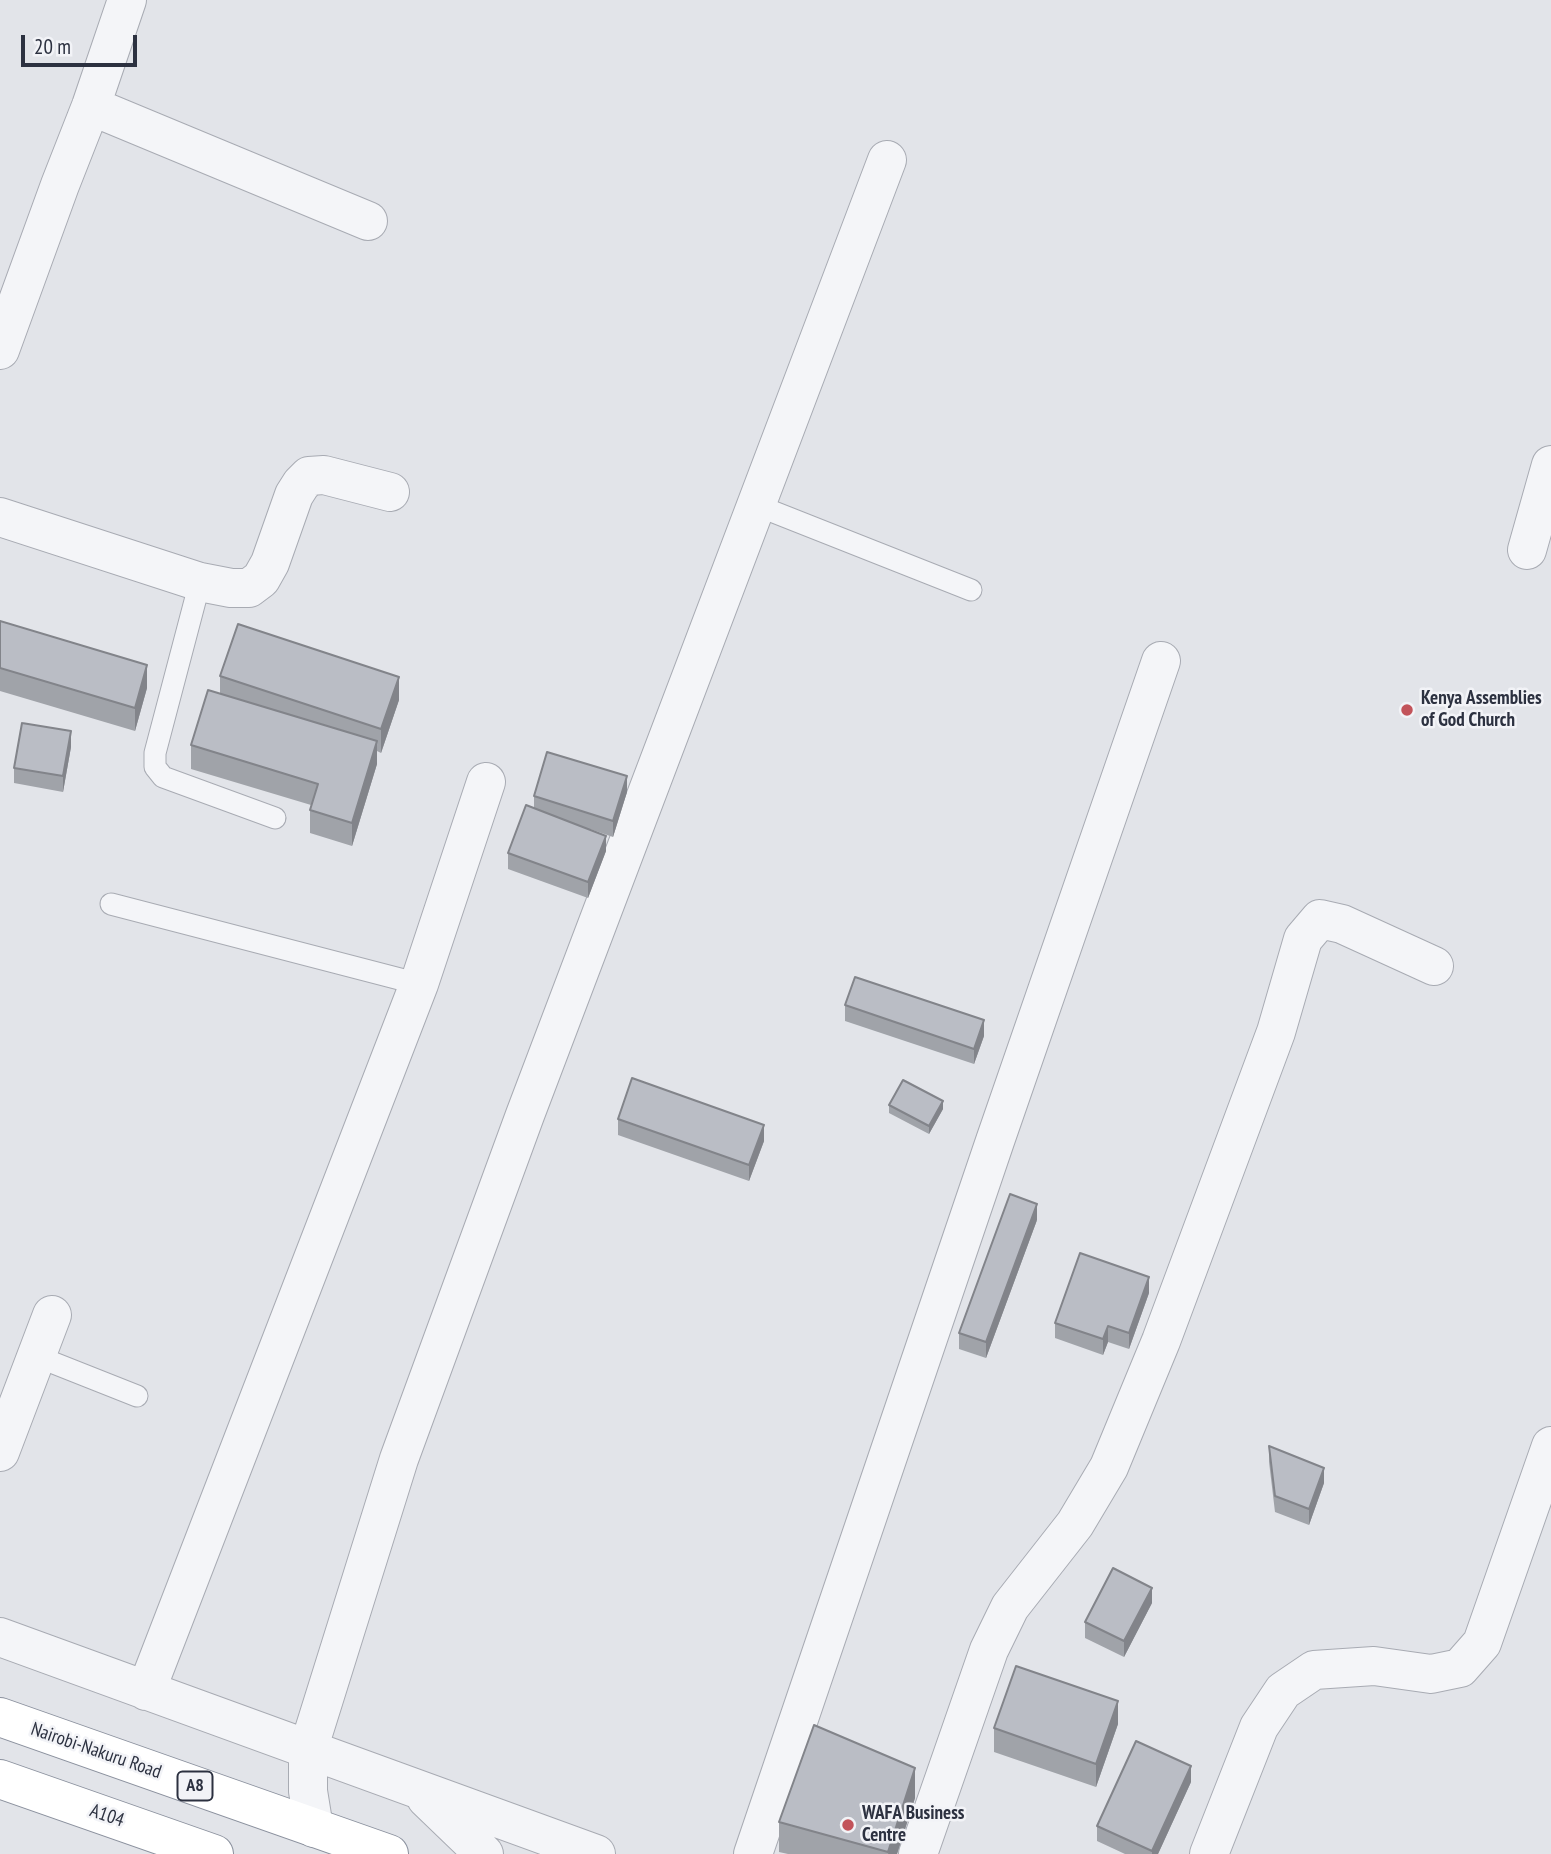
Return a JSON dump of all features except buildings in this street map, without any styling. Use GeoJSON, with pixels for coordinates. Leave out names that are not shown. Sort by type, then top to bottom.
{"type":"FeatureCollection","features":[{"type":"Feature","properties":{"kind":"highway","name":"Nairobi-Nakuru Road"},"geometry":{"type":"LineString","coordinates":[[0,1717],[389,1854]]}},
{"type":"Feature","properties":{"kind":"highway","name":"A104"},"geometry":{"type":"LineString","coordinates":[[0,1779],[214,1854]]}},
{"type":"Feature","properties":{"kind":"street"},"geometry":{"type":"LineString","coordinates":[[0,350],[91,106],[127,0]]}},
{"type":"Feature","properties":{"kind":"street"},"geometry":{"type":"LineString","coordinates":[[91,106],[368,221]]}},
{"type":"Feature","properties":{"kind":"street"},"geometry":{"type":"LineString","coordinates":[[314,1828],[308,1791],[308,1750],[404,1446],[525,1115],[887,160]]}},
{"type":"Feature","properties":{"kind":"street"},"geometry":{"type":"LineString","coordinates":[[1527,550],[1551,465]]}},
{"type":"Feature","properties":{"kind":"street"},"geometry":{"type":"LineString","coordinates":[[0,517],[200,582],[231,588],[250,588],[261,579],[270,563],[294,495],[300,484],[309,476],[324,475],[390,492]]}},
{"type":"Feature","properties":{"kind":"street"},"geometry":{"type":"LineString","coordinates":[[753,1854],[1161,661]]}},
{"type":"Feature","properties":{"kind":"street"},"geometry":{"type":"LineString","coordinates":[[146,1691],[419,984],[486,782]]}},
{"type":"Feature","properties":{"kind":"street"},"geometry":{"type":"LineString","coordinates":[[918,1854],[989,1650],[1010,1607],[1075,1524],[1109,1467],[1161,1341],[1276,1032],[1303,939],[1320,919],[1342,924],[1434,966]]}},
{"type":"Feature","properties":{"kind":"street"},"geometry":{"type":"LineString","coordinates":[[0,1452],[52,1315]]}},
{"type":"Feature","properties":{"kind":"street"},"geometry":{"type":"LineString","coordinates":[[1209,1854],[1259,1727],[1283,1691],[1314,1670],[1374,1666],[1431,1674],[1460,1668],[1482,1643],[1551,1446]]}},
{"type":"Feature","properties":{"kind":"street"},"geometry":{"type":"LineString","coordinates":[[0,1637],[596,1854]]}},
{"type":"Feature","properties":{"kind":"street"},"geometry":{"type":"LineString","coordinates":[[414,1787],[484,1854]]}},
{"type":"Feature","properties":{"kind":"lane"},"geometry":{"type":"LineString","coordinates":[[756,505],[971,590]]}},
{"type":"Feature","properties":{"kind":"lane"},"geometry":{"type":"LineString","coordinates":[[200,582],[155,753],[155,767],[163,777],[275,818]]}},
{"type":"Feature","properties":{"kind":"lane"},"geometry":{"type":"LineString","coordinates":[[111,904],[419,984]]}},
{"type":"Feature","properties":{"kind":"lane"},"geometry":{"type":"LineString","coordinates":[[36,1356],[137,1396]]}},
{"type":"Feature","properties":{"kind":"place","name":"Kenya Assemblies of God Church"},"geometry":{"type":"Point","coordinates":[1407,710]}},
{"type":"Feature","properties":{"kind":"place","name":"WAFA Business Centre"},"geometry":{"type":"Point","coordinates":[848,1825]}}]}
